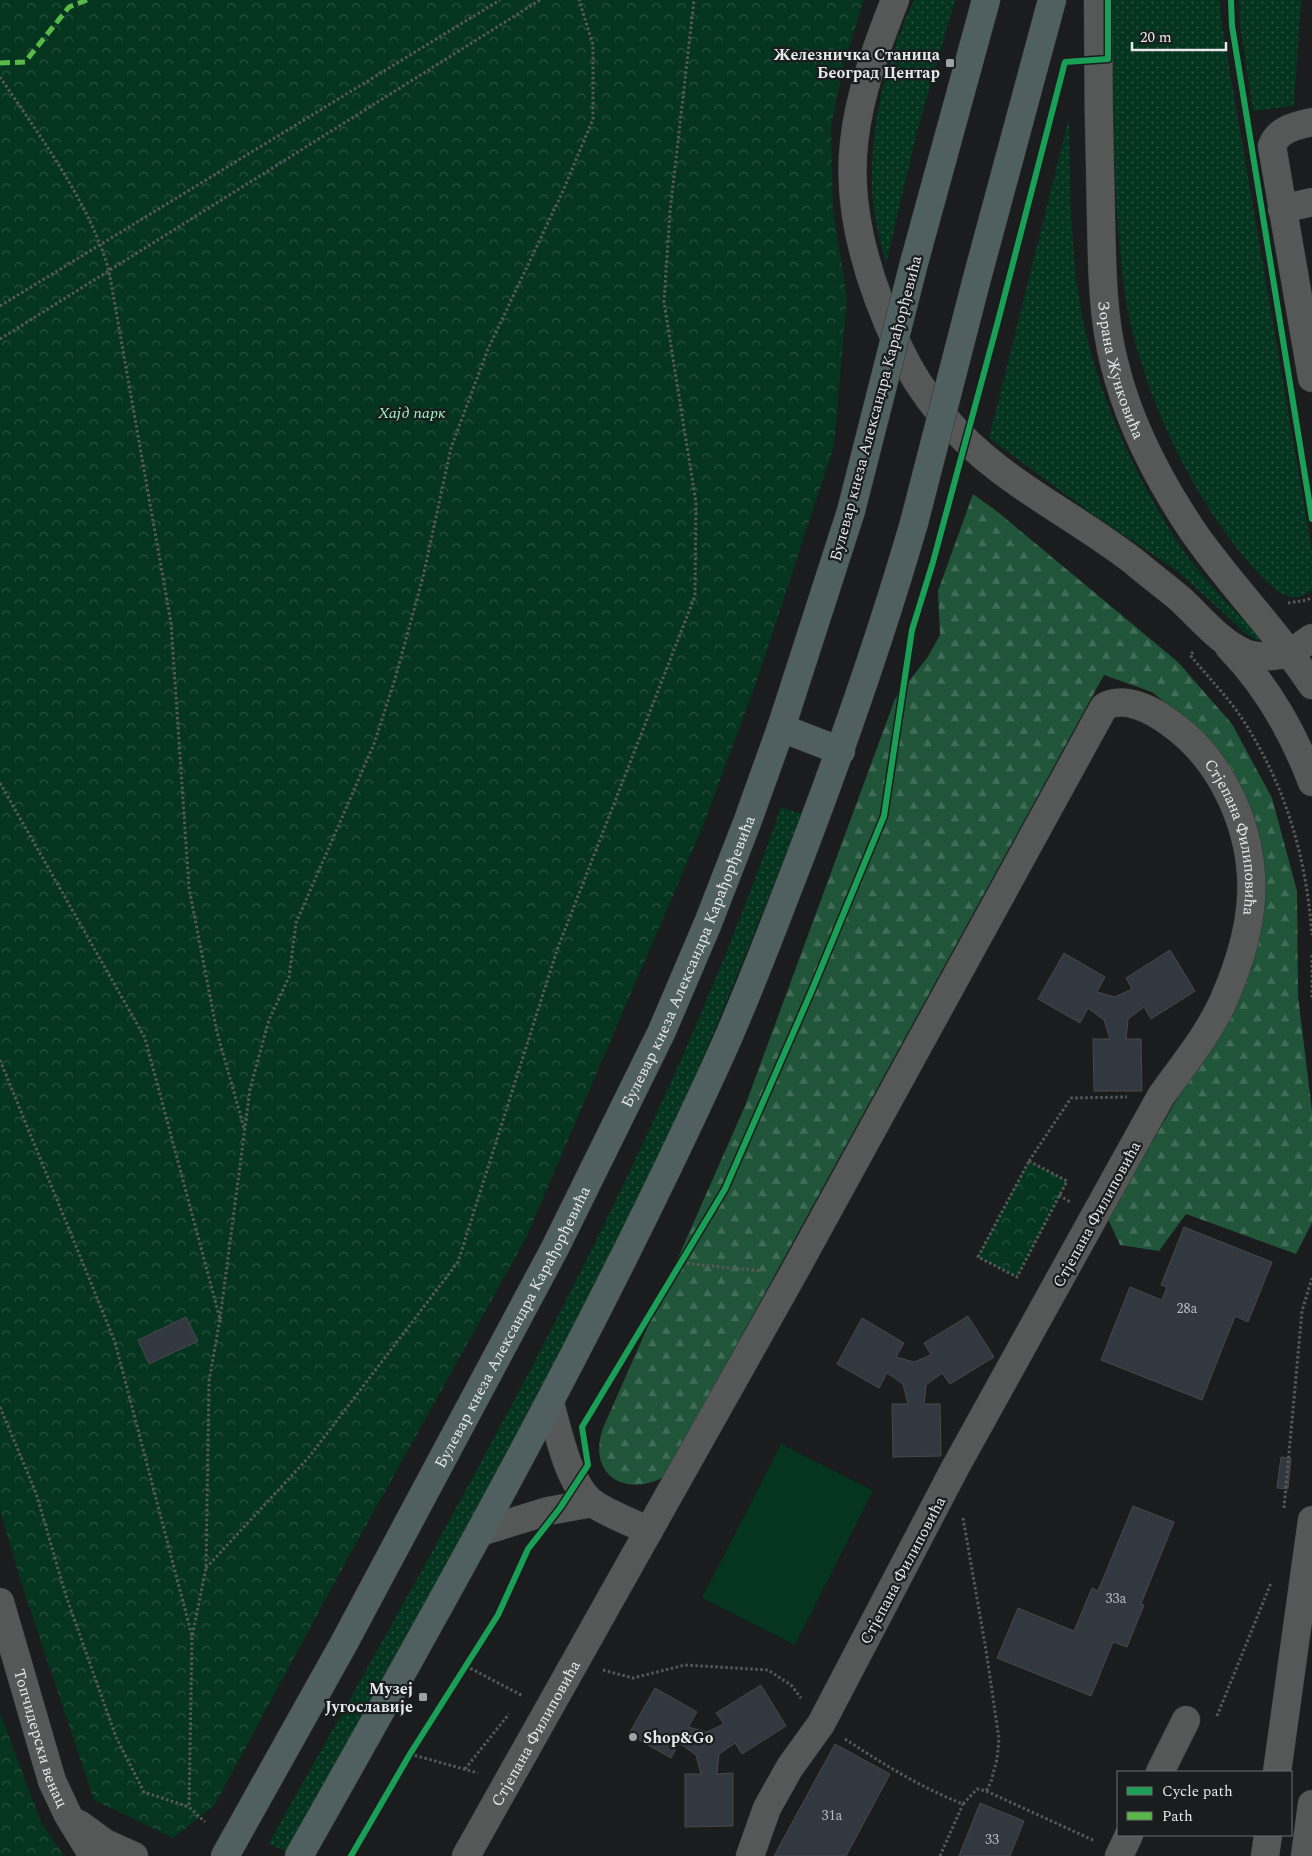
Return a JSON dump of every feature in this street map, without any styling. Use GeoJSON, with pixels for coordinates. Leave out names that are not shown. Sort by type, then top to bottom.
{"type":"FeatureCollection","features":[{"type":"Feature","properties":{"kind":"main road","name":"Булевар кнеза Александра Карађорђевића"},"geometry":{"type":"LineString","coordinates":[[223,1855],[343,1645],[564,1231],[662,1031],[708,923],[780,728],[851,511],[914,263],[986,0]]}},
{"type":"Feature","properties":{"kind":"main road"},"geometry":{"type":"LineString","coordinates":[[299,1856],[480,1532],[613,1282],[717,1062],[766,947],[841,750],[880,638],[914,523],[976,282],[1052,0]]}},
{"type":"Feature","properties":{"kind":"main road"},"geometry":{"type":"LineString","coordinates":[[780,728],[841,750]]}},
{"type":"Feature","properties":{"kind":"street"},"geometry":{"type":"LineString","coordinates":[[895,0],[880,39],[863,95],[854,144],[853,177],[854,204],[864,251],[877,294],[899,350],[916,381],[938,411],[998,469],[1127,557],[1179,598],[1217,634],[1260,683],[1289,732],[1312,782]]}},
{"type":"Feature","properties":{"kind":"street","name":"Зорана Жунковића"},"geometry":{"type":"LineString","coordinates":[[1098,0],[1102,248],[1108,326],[1114,363],[1139,434],[1192,529],[1290,652],[1312,685]]}},
{"type":"Feature","properties":{"kind":"street"},"geometry":{"type":"LineString","coordinates":[[1312,122],[1293,127],[1279,134],[1272,146],[1312,378]]}},
{"type":"Feature","properties":{"kind":"street"},"geometry":{"type":"LineString","coordinates":[[1282,209],[1312,202]]}},
{"type":"Feature","properties":{"kind":"street"},"geometry":{"type":"LineString","coordinates":[[1217,634],[1246,654],[1258,656],[1290,652],[1312,638]]}},
{"type":"Feature","properties":{"kind":"street"},"geometry":{"type":"LineString","coordinates":[[1289,732],[1280,702],[1279,690],[1280,680],[1290,652]]}},
{"type":"Feature","properties":{"kind":"street","name":"Стјепана Филиповића"},"geometry":{"type":"LineString","coordinates":[[466,1856],[793,1274],[1104,707],[1112,703],[1122,702],[1140,707],[1167,720],[1193,740],[1216,767],[1238,818],[1248,858],[1251,896],[1250,917],[1237,967],[1224,999],[1202,1038],[1161,1096],[955,1468],[821,1724],[790,1767],[767,1808],[750,1856]]}},
{"type":"Feature","properties":{"kind":"street"},"geometry":{"type":"LineString","coordinates":[[550,1403],[565,1458],[577,1482],[593,1503],[649,1531]]}},
{"type":"Feature","properties":{"kind":"street"},"geometry":{"type":"LineString","coordinates":[[480,1532],[548,1511],[593,1503]]}},
{"type":"Feature","properties":{"kind":"street"},"geometry":{"type":"LineString","coordinates":[[1277,1771],[1312,1520]]}},
{"type":"Feature","properties":{"kind":"street","name":"Топчидерски венац"},"geometry":{"type":"LineString","coordinates":[[1,1611],[52,1781],[68,1815],[92,1856]]}},
{"type":"Feature","properties":{"kind":"street"},"geometry":{"type":"LineString","coordinates":[[1160,1771],[1186,1720]]}},
{"type":"Feature","properties":{"kind":"street"},"geometry":{"type":"LineString","coordinates":[[1305,1856],[1312,1804]]}},
{"type":"Feature","properties":{"kind":"street","name":"Топчидерски венац"},"geometry":{"type":"LineString","coordinates":[[68,1815],[95,1837],[134,1856]]}},
{"type":"Feature","properties":{"kind":"street"},"geometry":{"type":"LineString","coordinates":[[1265,1856],[1268,1836]]}},
{"type":"Feature","properties":{"kind":"path"},"geometry":{"type":"LineString","coordinates":[[0,306],[500,0]]}},
{"type":"Feature","properties":{"kind":"path"},"geometry":{"type":"LineString","coordinates":[[0,339],[540,0]]}},
{"type":"Feature","properties":{"kind":"path"},"geometry":{"type":"LineString","coordinates":[[189,1808],[192,1637],[206,1568],[209,1381],[220,1319],[250,1089],[269,1020],[289,977],[296,923],[374,744],[395,679],[423,577],[451,448],[488,349],[563,191],[593,119],[593,45],[578,0]]}},
{"type":"Feature","properties":{"kind":"path"},"geometry":{"type":"LineString","coordinates":[[206,1568],[309,1457],[458,1262],[558,950],[695,596],[696,502],[664,302],[670,212],[694,0]]}},
{"type":"Feature","properties":{"kind":"path"},"geometry":{"type":"LineString","coordinates":[[0,77],[52,155],[101,244],[109,271],[171,623],[189,888],[217,1032],[245,1131]]}},
{"type":"Feature","properties":{"kind":"path"},"geometry":{"type":"LineString","coordinates":[[1217,634],[1190,655],[1242,719],[1282,793],[1309,890],[1312,935]]}},
{"type":"Feature","properties":{"kind":"path"},"geometry":{"type":"LineString","coordinates":[[0,783],[146,1038],[220,1319]]}},
{"type":"Feature","properties":{"kind":"path"},"geometry":{"type":"LineString","coordinates":[[1312,955],[1312,1000]]}},
{"type":"Feature","properties":{"kind":"path"},"geometry":{"type":"LineString","coordinates":[[0,1060],[115,1342],[192,1637]]}},
{"type":"Feature","properties":{"kind":"path"},"geometry":{"type":"LineString","coordinates":[[1029,1161],[1067,1181],[1017,1277],[978,1257],[1029,1161],[1071,1098],[1161,1096]]}},
{"type":"Feature","properties":{"kind":"path"},"geometry":{"type":"LineString","coordinates":[[677,1271],[687,1254]]}},
{"type":"Feature","properties":{"kind":"path"},"geometry":{"type":"LineString","coordinates":[[682,1262],[793,1274]]}},
{"type":"Feature","properties":{"kind":"path"},"geometry":{"type":"LineString","coordinates":[[1284,1514],[1283,1496],[1302,1311],[1312,1278]]}},
{"type":"Feature","properties":{"kind":"path"},"geometry":{"type":"LineString","coordinates":[[0,1407],[36,1492],[66,1596],[116,1737],[144,1792],[189,1808],[205,1822]]}},
{"type":"Feature","properties":{"kind":"path"},"geometry":{"type":"LineString","coordinates":[[963,1516],[986,1650],[998,1739],[997,1759],[992,1782],[986,1791]]}},
{"type":"Feature","properties":{"kind":"path"},"geometry":{"type":"LineString","coordinates":[[1217,1716],[1275,1574]]}},
{"type":"Feature","properties":{"kind":"path"},"geometry":{"type":"LineString","coordinates":[[461,1674],[471,1657]]}},
{"type":"Feature","properties":{"kind":"path"},"geometry":{"type":"LineString","coordinates":[[575,1662],[633,1678],[684,1665],[768,1670],[791,1685],[821,1724]]}},
{"type":"Feature","properties":{"kind":"path"},"geometry":{"type":"LineString","coordinates":[[466,1666],[524,1696],[518,1703]]}},
{"type":"Feature","properties":{"kind":"path"},"geometry":{"type":"LineString","coordinates":[[466,1769],[512,1710]]}},
{"type":"Feature","properties":{"kind":"path"},"geometry":{"type":"LineString","coordinates":[[405,1763],[415,1746]]}},
{"type":"Feature","properties":{"kind":"path"},"geometry":{"type":"LineString","coordinates":[[410,1754],[507,1781]]}},
{"type":"Feature","properties":{"kind":"path"},"geometry":{"type":"LineString","coordinates":[[875,1759],[942,1796],[963,1804]]}},
{"type":"Feature","properties":{"kind":"path"},"geometry":{"type":"LineString","coordinates":[[940,1856],[963,1804],[977,1789],[986,1791],[1123,1848]]}},
{"type":"Feature","properties":{"kind":"green space","name":"Хајд парк"},"geometry":{"type":"Polygon","coordinates":[[[0,0],[864,0],[845,60],[831,127],[833,209],[847,298],[834,446],[756,683],[705,821],[525,1240],[344,1565],[214,1806],[173,1838],[94,1800],[20,1579],[0,1510],[0,0]]]}},
{"type":"Feature","properties":{"kind":"green space"},"geometry":{"type":"Polygon","coordinates":[[[914,0],[955,0],[917,132],[886,264],[877,227],[872,189],[874,140],[877,116],[888,68],[895,45],[914,0]]]}},
{"type":"Feature","properties":{"kind":"green space"},"geometry":{"type":"Polygon","coordinates":[[[1113,0],[1220,0],[1222,25],[1312,551],[1312,589],[1305,595],[1291,597],[1277,591],[1259,574],[1235,546],[1192,480],[1156,406],[1143,368],[1132,330],[1125,294],[1118,222],[1114,147],[1113,0]]]}},
{"type":"Feature","properties":{"kind":"green space"},"geometry":{"type":"Polygon","coordinates":[[[1239,0],[1301,0],[1294,106],[1253,111],[1240,26],[1239,0]]]}},
{"type":"Feature","properties":{"kind":"green space"},"geometry":{"type":"Polygon","coordinates":[[[1069,118],[1071,217],[1076,277],[1081,311],[1089,344],[1111,411],[1139,476],[1179,545],[1260,640],[1256,640],[1246,634],[1179,572],[1088,511],[989,438],[1069,118]]]}},
{"type":"Feature","properties":{"kind":"green space"},"geometry":{"type":"Polygon","coordinates":[[[973,494],[999,513],[1178,662],[1232,724],[1272,798],[1297,891],[1298,996],[1312,1111],[1312,1223],[1296,1254],[1186,1214],[1159,1251],[1120,1245],[1108,1219],[1252,968],[1262,918],[1199,730],[1152,692],[1104,675],[664,1477],[649,1483],[635,1485],[623,1483],[613,1478],[605,1469],[600,1458],[599,1444],[603,1428],[745,1106],[895,699],[927,658],[940,635],[938,591],[973,494]]]}},
{"type":"Feature","properties":{"kind":"green space"},"geometry":{"type":"Polygon","coordinates":[[[781,807],[802,814],[743,962],[659,1158],[595,1288],[510,1451],[286,1852],[269,1843],[480,1464],[548,1336],[613,1207],[674,1076],[730,943],[781,807]]]}},
{"type":"Feature","properties":{"kind":"green space"},"geometry":{"type":"Polygon","coordinates":[[[1029,1161],[1067,1181],[1017,1277],[978,1257],[1029,1161]]]}},
{"type":"Feature","properties":{"kind":"green space"},"geometry":{"type":"Polygon","coordinates":[[[781,1444],[873,1491],[795,1645],[702,1598],[781,1444]]]}},
{"type":"Feature","properties":{"kind":"green space"},"geometry":{"type":"Polygon","coordinates":[[[0,1713],[41,1822],[64,1856],[0,1856],[0,1713]]]}},
{"type":"Feature","properties":{"kind":"building"},"geometry":{"type":"Polygon","coordinates":[[[1170,950],[1195,991],[1151,1019],[1144,1007],[1128,1019],[1126,1039],[1141,1039],[1142,1091],[1094,1091],[1093,1039],[1110,1039],[1104,1020],[1088,1008],[1080,1023],[1038,999],[1064,953],[1105,977],[1097,992],[1115,997],[1132,989],[1126,978],[1170,950]]]}},
{"type":"Feature","properties":{"kind":"building"},"geometry":{"type":"Polygon","coordinates":[[[1184,1227],[1272,1262],[1248,1322],[1235,1316],[1202,1400],[1101,1360],[1130,1287],[1162,1300],[1167,1287],[1161,1285],[1184,1227]]]}},
{"type":"Feature","properties":{"kind":"building"},"geometry":{"type":"Polygon","coordinates":[[[968,1316],[994,1357],[950,1384],[942,1373],[926,1385],[924,1404],[940,1404],[941,1456],[893,1457],[892,1404],[908,1404],[903,1384],[887,1373],[879,1388],[837,1364],[862,1318],[904,1343],[896,1357],[914,1362],[931,1355],[924,1343],[968,1316]]]}},
{"type":"Feature","properties":{"kind":"building"},"geometry":{"type":"Polygon","coordinates":[[[186,1317],[198,1341],[149,1364],[138,1340],[186,1317]]]}},
{"type":"Feature","properties":{"kind":"building"},"geometry":{"type":"Polygon","coordinates":[[[1281,1457],[1291,1458],[1288,1489],[1277,1488],[1281,1457]]]}},
{"type":"Feature","properties":{"kind":"building"},"geometry":{"type":"Polygon","coordinates":[[[1133,1506],[1174,1522],[1141,1604],[1144,1605],[1127,1647],[1113,1642],[1091,1696],[997,1658],[1018,1608],[1074,1631],[1092,1588],[1098,1591],[1133,1506]]]}},
{"type":"Feature","properties":{"kind":"building"},"geometry":{"type":"Polygon","coordinates":[[[761,1685],[786,1726],[742,1754],[735,1743],[719,1754],[717,1774],[733,1773],[733,1826],[685,1827],[685,1774],[701,1774],[696,1755],[679,1743],[671,1758],[629,1734],[655,1688],[697,1712],[688,1727],[707,1732],[724,1724],[716,1713],[761,1685]]]}},
{"type":"Feature","properties":{"kind":"building"},"geometry":{"type":"Polygon","coordinates":[[[835,1744],[890,1774],[846,1856],[774,1856],[835,1744]]]}},
{"type":"Feature","properties":{"kind":"building"},"geometry":{"type":"Polygon","coordinates":[[[980,1803],[1024,1821],[1010,1856],[959,1856],[980,1803]]]}},
{"type":"Feature","properties":{"kind":"marked path"},"geometry":{"type":"LineString","coordinates":[[0,63],[25,62],[69,7],[87,0]]}},
{"type":"Feature","properties":{"kind":"cycle path"},"geometry":{"type":"LineString","coordinates":[[351,1856],[410,1754],[498,1615],[528,1549],[560,1508],[588,1465],[582,1427],[725,1189],[812,990],[884,816],[912,630],[933,562],[998,321],[1065,62],[1108,59],[1108,0]]}},
{"type":"Feature","properties":{"kind":"cycle path"},"geometry":{"type":"LineString","coordinates":[[1231,0],[1232,26],[1312,519]]}},
{"type":"Feature","properties":{"kind":"place","name":"Железничка Станица Београд Центар"},"geometry":{"type":"Point","coordinates":[950,63]}},
{"type":"Feature","properties":{"kind":"place","name":"Музеј Југославије"},"geometry":{"type":"Point","coordinates":[423,1697]}},
{"type":"Feature","properties":{"kind":"place","name":"Shop&Go"},"geometry":{"type":"Point","coordinates":[633,1737]}}]}
